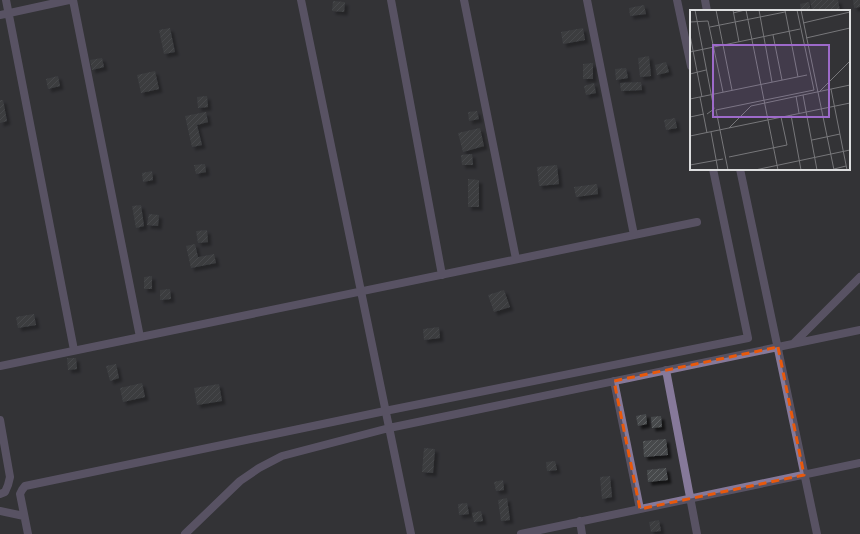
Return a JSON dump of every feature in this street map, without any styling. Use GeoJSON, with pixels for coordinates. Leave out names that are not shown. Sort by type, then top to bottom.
{"type":"FeatureCollection","features":[{"type":"Feature","properties":{"kind":"street"},"geometry":{"type":"LineString","coordinates":[[6,0],[4,14],[74,350]]}},
{"type":"Feature","properties":{"kind":"street"},"geometry":{"type":"LineString","coordinates":[[4,14],[69,0]]}},
{"type":"Feature","properties":{"kind":"street"},"geometry":{"type":"LineString","coordinates":[[73,0],[140,336]]}},
{"type":"Feature","properties":{"kind":"street"},"geometry":{"type":"LineString","coordinates":[[301,0],[411,534]]}},
{"type":"Feature","properties":{"kind":"street"},"geometry":{"type":"LineString","coordinates":[[391,0],[442,275]]}},
{"type":"Feature","properties":{"kind":"street"},"geometry":{"type":"LineString","coordinates":[[464,0],[516,259]]}},
{"type":"Feature","properties":{"kind":"street"},"geometry":{"type":"LineString","coordinates":[[587,0],[634,235]]}},
{"type":"Feature","properties":{"kind":"street"},"geometry":{"type":"LineString","coordinates":[[677,0],[690,61]]}},
{"type":"Feature","properties":{"kind":"street"},"geometry":{"type":"LineString","coordinates":[[705,0],[707,10]]}},
{"type":"Feature","properties":{"kind":"street"},"geometry":{"type":"LineString","coordinates":[[28,534],[20,494],[25,486],[385,411],[748,338],[713,170]]}},
{"type":"Feature","properties":{"kind":"street"},"geometry":{"type":"LineString","coordinates":[[740,170],[817,534]]}},
{"type":"Feature","properties":{"kind":"street"},"geometry":{"type":"LineString","coordinates":[[0,366],[696,222]]}},
{"type":"Feature","properties":{"kind":"street"},"geometry":{"type":"LineString","coordinates":[[794,344],[860,277]]}},
{"type":"Feature","properties":{"kind":"street"},"geometry":{"type":"LineString","coordinates":[[185,534],[240,481],[259,468],[282,456],[389,428],[860,330]]}},
{"type":"Feature","properties":{"kind":"street"},"geometry":{"type":"LineString","coordinates":[[666,370],[697,534]]}},
{"type":"Feature","properties":{"kind":"street"},"geometry":{"type":"LineString","coordinates":[[614,381],[640,509]]}},
{"type":"Feature","properties":{"kind":"street"},"geometry":{"type":"LineString","coordinates":[[0,420],[10,477],[5,492],[0,494]]}},
{"type":"Feature","properties":{"kind":"street"},"geometry":{"type":"LineString","coordinates":[[521,534],[860,463]]}},
{"type":"Feature","properties":{"kind":"street"},"geometry":{"type":"LineString","coordinates":[[0,511],[24,516]]}},
{"type":"Feature","properties":{"kind":"street"},"geometry":{"type":"LineString","coordinates":[[580,521],[582,534]]}},
{"type":"Feature","properties":{"kind":"highlighted area"},"geometry":{"type":"Polygon","coordinates":[[[778,347],[804,475],[640,509],[614,381],[778,347]]]}},
{"type":"Feature","properties":{"kind":"building"},"geometry":{"type":"Polygon","coordinates":[[[810,0],[838,0],[840,10],[812,10],[810,0]]]}},
{"type":"Feature","properties":{"kind":"building"},"geometry":{"type":"Polygon","coordinates":[[[853,0],[860,0],[860,7],[854,8],[853,0]]]}},
{"type":"Feature","properties":{"kind":"building"},"geometry":{"type":"Polygon","coordinates":[[[333,1],[345,2],[344,12],[332,11],[333,1]]]}},
{"type":"Feature","properties":{"kind":"building"},"geometry":{"type":"Polygon","coordinates":[[[809,2],[811,10],[801,10],[800,4],[809,2]]]}},
{"type":"Feature","properties":{"kind":"building"},"geometry":{"type":"Polygon","coordinates":[[[644,5],[646,14],[630,16],[629,8],[644,5]]]}},
{"type":"Feature","properties":{"kind":"building"},"geometry":{"type":"Polygon","coordinates":[[[170,28],[175,52],[164,54],[159,30],[170,28]]]}},
{"type":"Feature","properties":{"kind":"building"},"geometry":{"type":"Polygon","coordinates":[[[583,28],[585,40],[563,44],[561,32],[583,28]]]}},
{"type":"Feature","properties":{"kind":"building"},"geometry":{"type":"Polygon","coordinates":[[[649,56],[651,76],[640,77],[638,58],[649,56]]]}},
{"type":"Feature","properties":{"kind":"building"},"geometry":{"type":"Polygon","coordinates":[[[102,58],[104,67],[92,70],[90,60],[102,58]]]}},
{"type":"Feature","properties":{"kind":"building"},"geometry":{"type":"Polygon","coordinates":[[[666,62],[669,72],[657,75],[655,65],[666,62]]]}},
{"type":"Feature","properties":{"kind":"building"},"geometry":{"type":"Polygon","coordinates":[[[593,63],[593,79],[583,79],[583,64],[593,63]]]}},
{"type":"Feature","properties":{"kind":"building"},"geometry":{"type":"Polygon","coordinates":[[[626,68],[628,78],[616,80],[615,69],[626,68]]]}},
{"type":"Feature","properties":{"kind":"building"},"geometry":{"type":"Polygon","coordinates":[[[155,71],[159,89],[141,93],[137,75],[155,71]]]}},
{"type":"Feature","properties":{"kind":"building"},"geometry":{"type":"Polygon","coordinates":[[[58,76],[60,86],[48,89],[46,79],[58,76]]]}},
{"type":"Feature","properties":{"kind":"building"},"geometry":{"type":"Polygon","coordinates":[[[641,82],[642,90],[621,91],[620,83],[641,82]]]}},
{"type":"Feature","properties":{"kind":"building"},"geometry":{"type":"Polygon","coordinates":[[[594,83],[596,93],[586,95],[584,86],[594,83]]]}},
{"type":"Feature","properties":{"kind":"building"},"geometry":{"type":"Polygon","coordinates":[[[207,96],[208,107],[198,108],[197,97],[207,96]]]}},
{"type":"Feature","properties":{"kind":"building"},"geometry":{"type":"Polygon","coordinates":[[[0,100],[3,100],[7,121],[0,123],[0,100]]]}},
{"type":"Feature","properties":{"kind":"building"},"geometry":{"type":"Polygon","coordinates":[[[477,111],[479,119],[469,121],[468,112],[477,111]]]}},
{"type":"Feature","properties":{"kind":"building"},"geometry":{"type":"Polygon","coordinates":[[[206,112],[208,122],[197,125],[202,145],[192,147],[185,116],[206,112]]]}},
{"type":"Feature","properties":{"kind":"building"},"geometry":{"type":"Polygon","coordinates":[[[675,118],[677,128],[666,130],[664,120],[675,118]]]}},
{"type":"Feature","properties":{"kind":"building"},"geometry":{"type":"Polygon","coordinates":[[[480,128],[484,146],[463,152],[458,133],[480,128]]]}},
{"type":"Feature","properties":{"kind":"building"},"geometry":{"type":"Polygon","coordinates":[[[472,154],[473,165],[462,165],[461,155],[472,154]]]}},
{"type":"Feature","properties":{"kind":"building"},"geometry":{"type":"Polygon","coordinates":[[[205,164],[206,172],[196,174],[194,165],[205,164]]]}},
{"type":"Feature","properties":{"kind":"building"},"geometry":{"type":"Polygon","coordinates":[[[557,165],[559,184],[539,186],[537,167],[557,165]]]}},
{"type":"Feature","properties":{"kind":"building"},"geometry":{"type":"Polygon","coordinates":[[[152,171],[153,180],[143,182],[142,173],[152,171]]]}},
{"type":"Feature","properties":{"kind":"building"},"geometry":{"type":"Polygon","coordinates":[[[468,179],[479,180],[479,207],[468,207],[468,179]]]}},
{"type":"Feature","properties":{"kind":"building"},"geometry":{"type":"Polygon","coordinates":[[[597,184],[598,194],[576,197],[574,187],[597,184]]]}},
{"type":"Feature","properties":{"kind":"building"},"geometry":{"type":"Polygon","coordinates":[[[141,205],[144,226],[136,228],[132,206],[141,205]]]}},
{"type":"Feature","properties":{"kind":"building"},"geometry":{"type":"Polygon","coordinates":[[[149,214],[159,215],[158,226],[147,225],[149,214]]]}},
{"type":"Feature","properties":{"kind":"building"},"geometry":{"type":"Polygon","coordinates":[[[207,230],[208,242],[198,243],[196,231],[207,230]]]}},
{"type":"Feature","properties":{"kind":"building"},"geometry":{"type":"Polygon","coordinates":[[[195,244],[198,257],[189,259],[186,246],[195,244]]]}},
{"type":"Feature","properties":{"kind":"building"},"geometry":{"type":"Polygon","coordinates":[[[214,254],[216,263],[191,268],[189,259],[214,254]]]}},
{"type":"Feature","properties":{"kind":"building"},"geometry":{"type":"Polygon","coordinates":[[[152,276],[152,289],[144,289],[144,277],[152,276]]]}},
{"type":"Feature","properties":{"kind":"building"},"geometry":{"type":"Polygon","coordinates":[[[170,289],[171,299],[160,300],[160,290],[170,289]]]}},
{"type":"Feature","properties":{"kind":"building"},"geometry":{"type":"Polygon","coordinates":[[[504,290],[510,307],[494,312],[488,295],[504,290]]]}},
{"type":"Feature","properties":{"kind":"building"},"geometry":{"type":"Polygon","coordinates":[[[34,314],[36,325],[18,328],[16,317],[34,314]]]}},
{"type":"Feature","properties":{"kind":"building"},"geometry":{"type":"Polygon","coordinates":[[[439,327],[440,338],[424,340],[423,329],[439,327]]]}},
{"type":"Feature","properties":{"kind":"building"},"geometry":{"type":"Polygon","coordinates":[[[67,358],[76,358],[77,369],[68,370],[67,358]]]}},
{"type":"Feature","properties":{"kind":"building"},"geometry":{"type":"Polygon","coordinates":[[[116,364],[119,378],[110,381],[106,366],[116,364]]]}},
{"type":"Feature","properties":{"kind":"building"},"geometry":{"type":"Polygon","coordinates":[[[142,383],[145,397],[123,402],[120,388],[142,383]]]}},
{"type":"Feature","properties":{"kind":"building"},"geometry":{"type":"Polygon","coordinates":[[[219,384],[222,401],[197,405],[194,388],[219,384]]]}},
{"type":"Feature","properties":{"kind":"building"},"geometry":{"type":"Polygon","coordinates":[[[646,414],[647,424],[638,426],[636,416],[646,414]]]}},
{"type":"Feature","properties":{"kind":"building"},"geometry":{"type":"Polygon","coordinates":[[[661,416],[662,427],[652,428],[651,417],[661,416]]]}},
{"type":"Feature","properties":{"kind":"building"},"geometry":{"type":"Polygon","coordinates":[[[666,439],[668,455],[644,457],[643,441],[666,439]]]}},
{"type":"Feature","properties":{"kind":"building"},"geometry":{"type":"Polygon","coordinates":[[[424,448],[435,449],[433,473],[422,472],[424,448]]]}},
{"type":"Feature","properties":{"kind":"building"},"geometry":{"type":"Polygon","coordinates":[[[555,461],[557,470],[547,471],[546,462],[555,461]]]}},
{"type":"Feature","properties":{"kind":"building"},"geometry":{"type":"Polygon","coordinates":[[[666,468],[668,480],[648,482],[647,470],[666,468]]]}},
{"type":"Feature","properties":{"kind":"building"},"geometry":{"type":"Polygon","coordinates":[[[610,476],[612,497],[602,499],[600,477],[610,476]]]}},
{"type":"Feature","properties":{"kind":"building"},"geometry":{"type":"Polygon","coordinates":[[[503,480],[504,490],[496,491],[494,482],[503,480]]]}},
{"type":"Feature","properties":{"kind":"building"},"geometry":{"type":"Polygon","coordinates":[[[507,498],[510,520],[501,521],[498,500],[507,498]]]}},
{"type":"Feature","properties":{"kind":"building"},"geometry":{"type":"Polygon","coordinates":[[[467,503],[469,514],[459,515],[458,504],[467,503]]]}},
{"type":"Feature","properties":{"kind":"building"},"geometry":{"type":"Polygon","coordinates":[[[481,511],[483,521],[474,522],[472,513],[481,511]]]}},
{"type":"Feature","properties":{"kind":"building"},"geometry":{"type":"Polygon","coordinates":[[[659,520],[661,531],[651,532],[649,522],[659,520]]]}}]}
